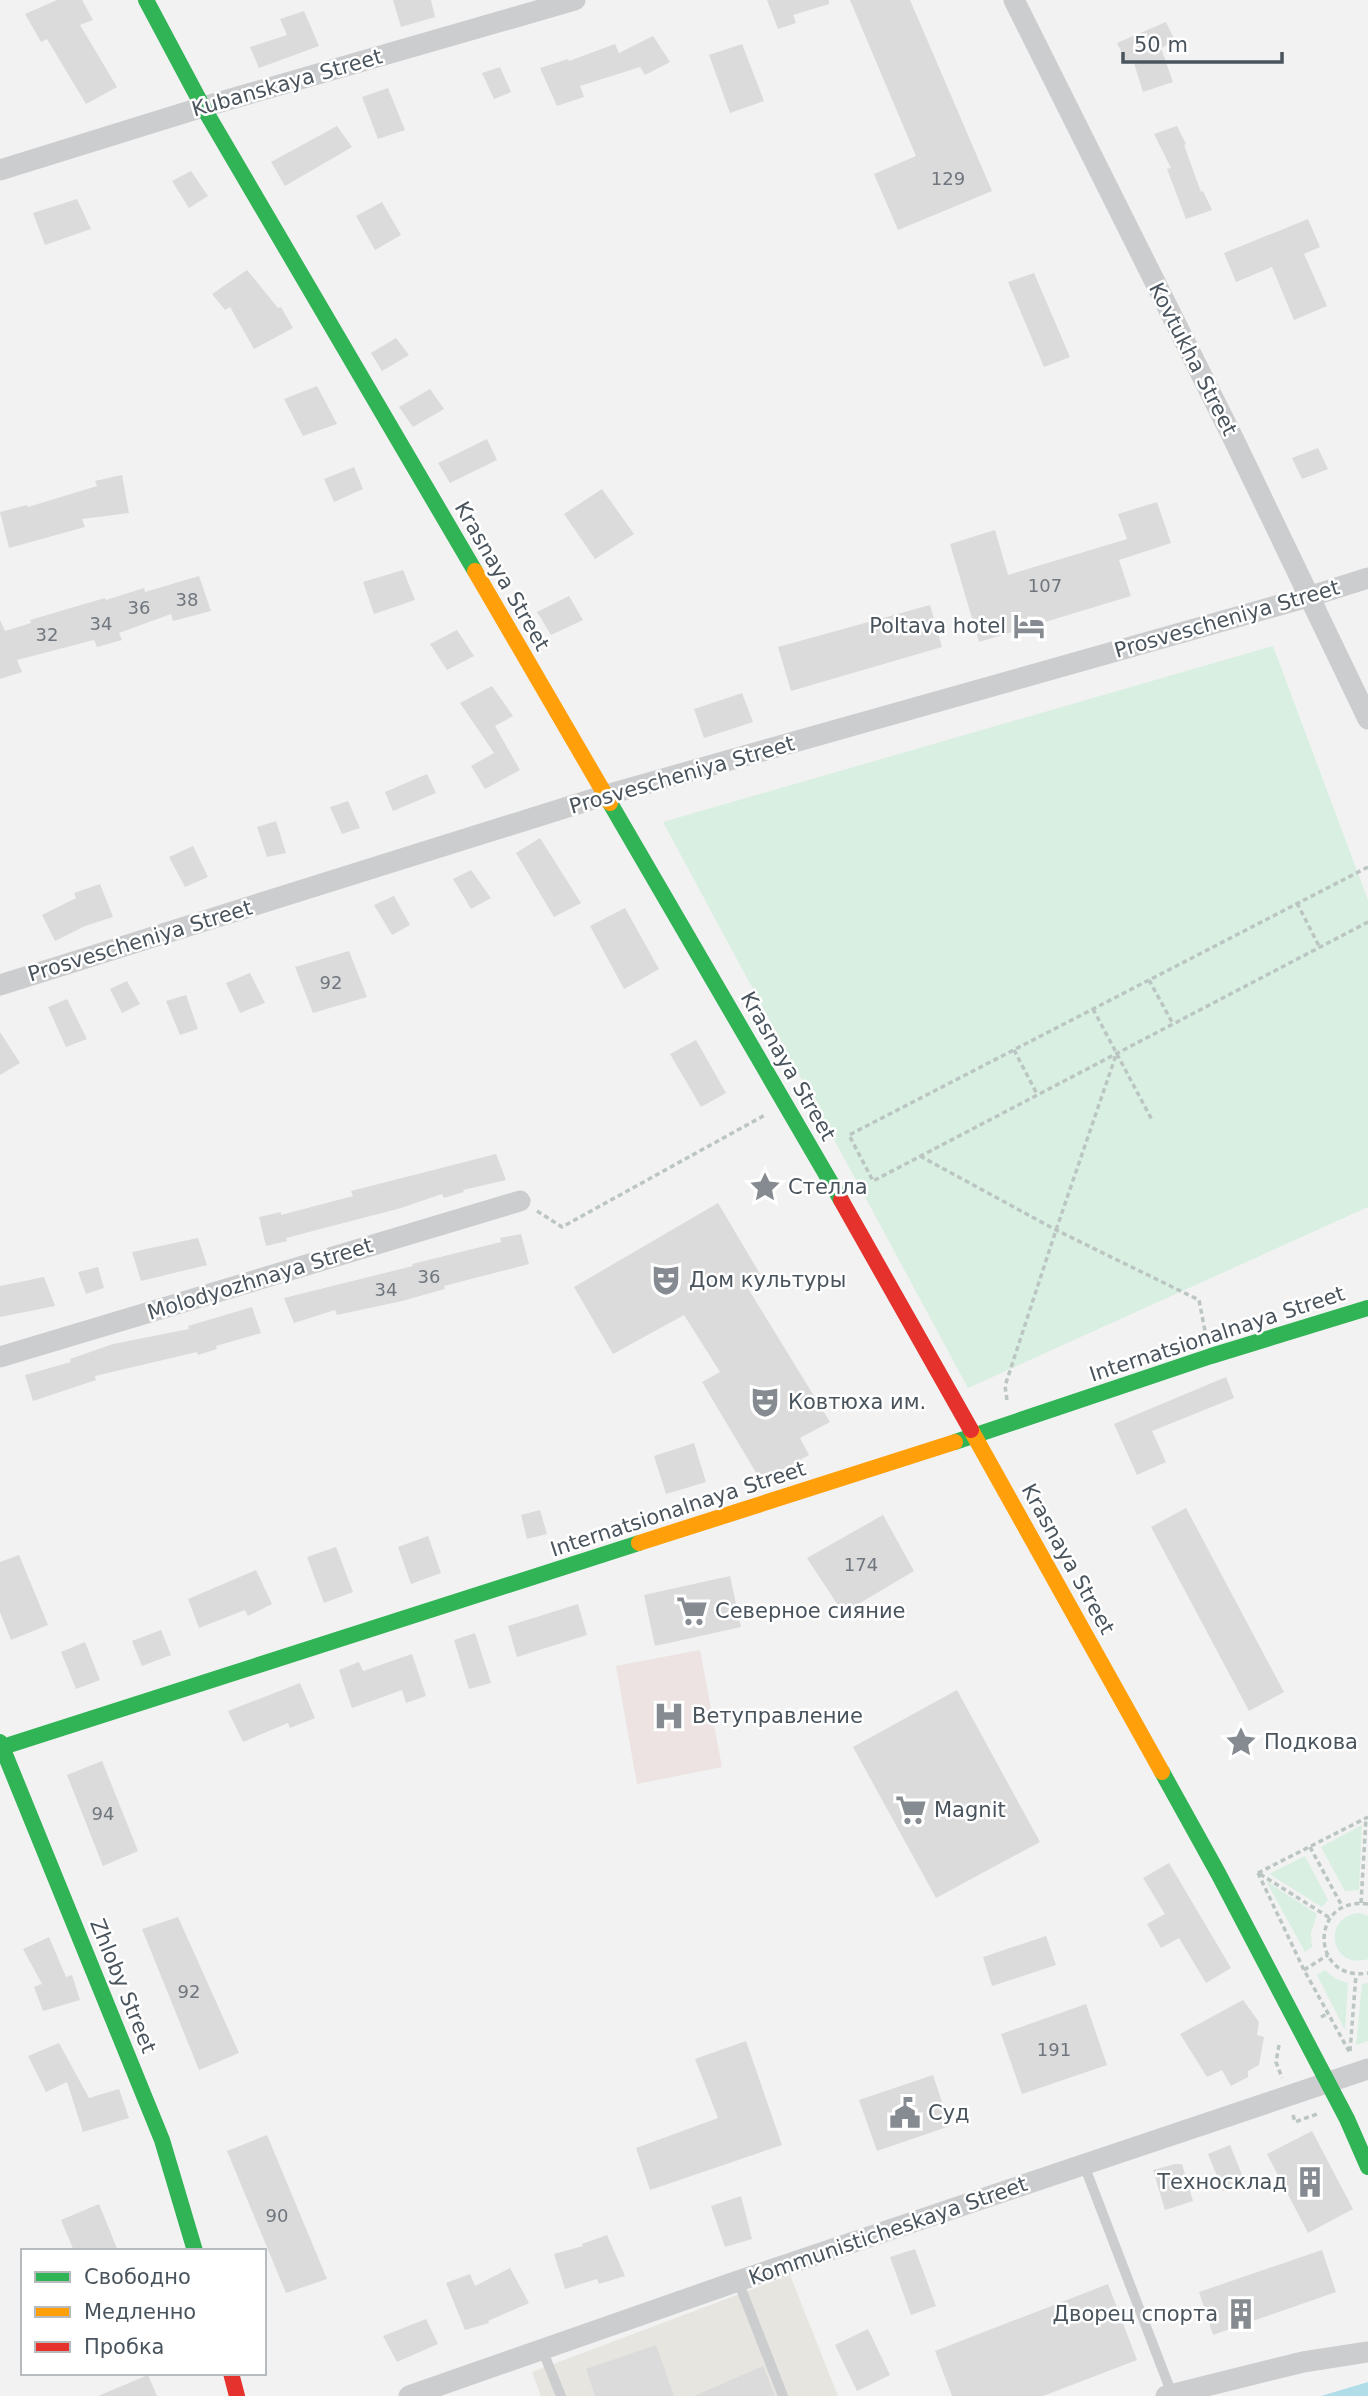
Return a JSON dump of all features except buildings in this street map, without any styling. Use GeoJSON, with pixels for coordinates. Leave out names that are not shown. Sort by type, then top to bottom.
{"type":"FeatureCollection","features":[{"type":"Feature","properties":{"kind":"street","name":"Krasnaya Street"},"geometry":{"type":"LineString","coordinates":[[146,0],[202,107],[787,1104],[975,1436],[1219,1873],[1328,2082],[1368,2167]]}},
{"type":"Feature","properties":{"kind":"street","name":"Kubanskaya Street"},"geometry":{"type":"LineString","coordinates":[[0,170],[202,107],[575,0]]}},
{"type":"Feature","properties":{"kind":"street","name":"Kovtukha Street"},"geometry":{"type":"LineString","coordinates":[[1014,0],[1234,440],[1368,719]]}},
{"type":"Feature","properties":{"kind":"street","name":"Prosvescheniya Street"},"geometry":{"type":"LineString","coordinates":[[0,985],[607,795],[1368,578]]}},
{"type":"Feature","properties":{"kind":"street","name":"Molodyozhnaya Street"},"geometry":{"type":"LineString","coordinates":[[0,1357],[520,1201]]}},
{"type":"Feature","properties":{"kind":"street","name":"Internatsionalnaya Street"},"geometry":{"type":"LineString","coordinates":[[1,1746],[975,1436],[1211,1356],[1368,1308]]}},
{"type":"Feature","properties":{"kind":"street","name":"Zhloby Street"},"geometry":{"type":"LineString","coordinates":[[1,1746],[162,2140],[194,2249]]}},
{"type":"Feature","properties":{"kind":"street","name":"Kommunisticheskaya Street"},"geometry":{"type":"LineString","coordinates":[[409,2396],[738,2281],[1368,2069]]}},
{"type":"Feature","properties":{"kind":"street"},"geometry":{"type":"LineString","coordinates":[[1169,2395],[1303,2362],[1368,2352]]}},
{"type":"Feature","properties":{"kind":"street"},"geometry":{"type":"LineString","coordinates":[[232,2375],[237,2396]]}},
{"type":"Feature","properties":{"kind":"lane"},"geometry":{"type":"LineString","coordinates":[[1084,2165],[1169,2395]]}},
{"type":"Feature","properties":{"kind":"lane"},"geometry":{"type":"LineString","coordinates":[[738,2281],[783,2396]]}},
{"type":"Feature","properties":{"kind":"lane"},"geometry":{"type":"LineString","coordinates":[[542,2349],[561,2396]]}},
{"type":"Feature","properties":{"kind":"path"},"geometry":{"type":"LineString","coordinates":[[1368,867],[849,1135],[873,1181],[1368,922]]}},
{"type":"Feature","properties":{"kind":"path"},"geometry":{"type":"LineString","coordinates":[[1297,903],[1320,948]]}},
{"type":"Feature","properties":{"kind":"path"},"geometry":{"type":"LineString","coordinates":[[1149,980],[1172,1024]]}},
{"type":"Feature","properties":{"kind":"path"},"geometry":{"type":"LineString","coordinates":[[1093,1009],[1152,1120]]}},
{"type":"Feature","properties":{"kind":"path"},"geometry":{"type":"LineString","coordinates":[[1014,1050],[1037,1094]]}},
{"type":"Feature","properties":{"kind":"path"},"geometry":{"type":"LineString","coordinates":[[1012,1423],[1005,1386],[1117,1053]]}},
{"type":"Feature","properties":{"kind":"path"},"geometry":{"type":"LineString","coordinates":[[520,1201],[562,1227],[787,1104]]}},
{"type":"Feature","properties":{"kind":"path"},"geometry":{"type":"LineString","coordinates":[[920,1156],[1056,1230],[1199,1300],[1211,1356]]}},
{"type":"Feature","properties":{"kind":"path"},"geometry":{"type":"LineString","coordinates":[[1258,1873],[1367,1817]]}},
{"type":"Feature","properties":{"kind":"path"},"geometry":{"type":"LineString","coordinates":[[1361,1903],[1367,1817]]}},
{"type":"Feature","properties":{"kind":"path"},"geometry":{"type":"LineString","coordinates":[[1310,1847],[1342,1907]]}},
{"type":"Feature","properties":{"kind":"path"},"geometry":{"type":"LineString","coordinates":[[1258,1873],[1330,1918]]}},
{"type":"Feature","properties":{"kind":"path"},"geometry":{"type":"LineString","coordinates":[[1258,1873],[1304,1970],[1350,2053],[1356,1974]]}},
{"type":"Feature","properties":{"kind":"path"},"geometry":{"type":"LineString","coordinates":[[1368,1903],[1342,1907],[1330,1918],[1324,1934],[1328,1955],[1343,1970],[1356,1974],[1368,1973]]}},
{"type":"Feature","properties":{"kind":"path"},"geometry":{"type":"LineString","coordinates":[[1304,1970],[1328,1955]]}},
{"type":"Feature","properties":{"kind":"shaded area","name":"Ветуправление"},"geometry":{"type":"Polygon","coordinates":[[[700,1650],[722,1767],[637,1784],[616,1666],[700,1650]]]}},
{"type":"Feature","properties":{"kind":"shaded area"},"geometry":{"type":"Polygon","coordinates":[[[790,2275],[838,2396],[541,2396],[532,2372],[790,2275]]]}},
{"type":"Feature","properties":{"kind":"green space"},"geometry":{"type":"Polygon","coordinates":[[[1273,646],[1368,900],[1368,1207],[968,1388],[663,822],[1273,646]]]}},
{"type":"Feature","properties":{"kind":"green space"},"geometry":{"type":"Polygon","coordinates":[[[1362,1825],[1359,1890],[1345,1891],[1321,1847],[1362,1825]]]}},
{"type":"Feature","properties":{"kind":"green space"},"geometry":{"type":"Polygon","coordinates":[[[1305,1856],[1328,1900],[1322,1907],[1269,1874],[1305,1856]]]}},
{"type":"Feature","properties":{"kind":"green space"},"geometry":{"type":"Polygon","coordinates":[[[1266,1881],[1317,1914],[1311,1933],[1312,1947],[1305,1952],[1266,1881]]]}},
{"type":"Feature","properties":{"kind":"green space"},"geometry":{"type":"Polygon","coordinates":[[[1360,1913],[1368,1916],[1368,1959],[1355,1961],[1339,1951],[1335,1932],[1339,1923],[1347,1916],[1360,1913]]]}},
{"type":"Feature","properties":{"kind":"green space"},"geometry":{"type":"Polygon","coordinates":[[[1325,1970],[1336,1979],[1348,1983],[1345,2030],[1317,1975],[1325,1970]]]}},
{"type":"Feature","properties":{"kind":"green space"},"geometry":{"type":"Polygon","coordinates":[[[1368,1983],[1368,2041],[1356,2045],[1362,1984],[1368,1983]]]}},
{"type":"Feature","properties":{"kind":"water"},"geometry":{"type":"Polygon","coordinates":[[[1368,2382],[1368,2396],[1321,2396],[1368,2382]]]}},
{"type":"Feature","properties":{"kind":"traffic: fast"},"geometry":{"type":"LineString","coordinates":[[146,0],[203,107],[475,571]]}},
{"type":"Feature","properties":{"kind":"traffic: fast"},"geometry":{"type":"LineString","coordinates":[[610,803],[841,1200]]}},
{"type":"Feature","properties":{"kind":"traffic: fast"},"geometry":{"type":"LineString","coordinates":[[955,1442],[1211,1356],[1368,1308]]}},
{"type":"Feature","properties":{"kind":"traffic: fast"},"geometry":{"type":"LineString","coordinates":[[0,1748],[639,1543]]}},
{"type":"Feature","properties":{"kind":"traffic: fast"},"geometry":{"type":"LineString","coordinates":[[0,1742],[162,2140],[194,2249]]}},
{"type":"Feature","properties":{"kind":"traffic: fast"},"geometry":{"type":"LineString","coordinates":[[1162,1772],[1347,2119],[1368,2167]]}},
{"type":"Feature","properties":{"kind":"traffic: slow"},"geometry":{"type":"LineString","coordinates":[[475,571],[610,803]]}},
{"type":"Feature","properties":{"kind":"traffic: slow"},"geometry":{"type":"LineString","coordinates":[[971,1430],[1162,1772]]}},
{"type":"Feature","properties":{"kind":"traffic: slow"},"geometry":{"type":"LineString","coordinates":[[639,1543],[955,1442]]}},
{"type":"Feature","properties":{"kind":"traffic: jam"},"geometry":{"type":"LineString","coordinates":[[841,1200],[971,1430]]}},
{"type":"Feature","properties":{"kind":"traffic: jam"},"geometry":{"type":"LineString","coordinates":[[232,2375],[237,2396]]}},
{"type":"Feature","properties":{"kind":"place","name":"Poltava hotel"},"geometry":{"type":"Point","coordinates":[1029,626]}},
{"type":"Feature","properties":{"kind":"place","name":"Стелла"},"geometry":{"type":"Point","coordinates":[765,1187]}},
{"type":"Feature","properties":{"kind":"place","name":"Дом культуры"},"geometry":{"type":"Point","coordinates":[666,1280]}},
{"type":"Feature","properties":{"kind":"place","name":"Ковтюха им."},"geometry":{"type":"Point","coordinates":[765,1402]}},
{"type":"Feature","properties":{"kind":"place","name":"Северное сияние"},"geometry":{"type":"Point","coordinates":[692,1611]}},
{"type":"Feature","properties":{"kind":"place","name":"Ветуправление"},"geometry":{"type":"Point","coordinates":[669,1716]}},
{"type":"Feature","properties":{"kind":"place","name":"Подкова"},"geometry":{"type":"Point","coordinates":[1241,1742]}},
{"type":"Feature","properties":{"kind":"place","name":"Magnit"},"geometry":{"type":"Point","coordinates":[911,1810]}},
{"type":"Feature","properties":{"kind":"place","name":"Суд"},"geometry":{"type":"Point","coordinates":[905,2113]}},
{"type":"Feature","properties":{"kind":"place","name":"Техносклад"},"geometry":{"type":"Point","coordinates":[1310,2182]}},
{"type":"Feature","properties":{"kind":"place","name":"Дворец спорта"},"geometry":{"type":"Point","coordinates":[1241,2314]}}]}
